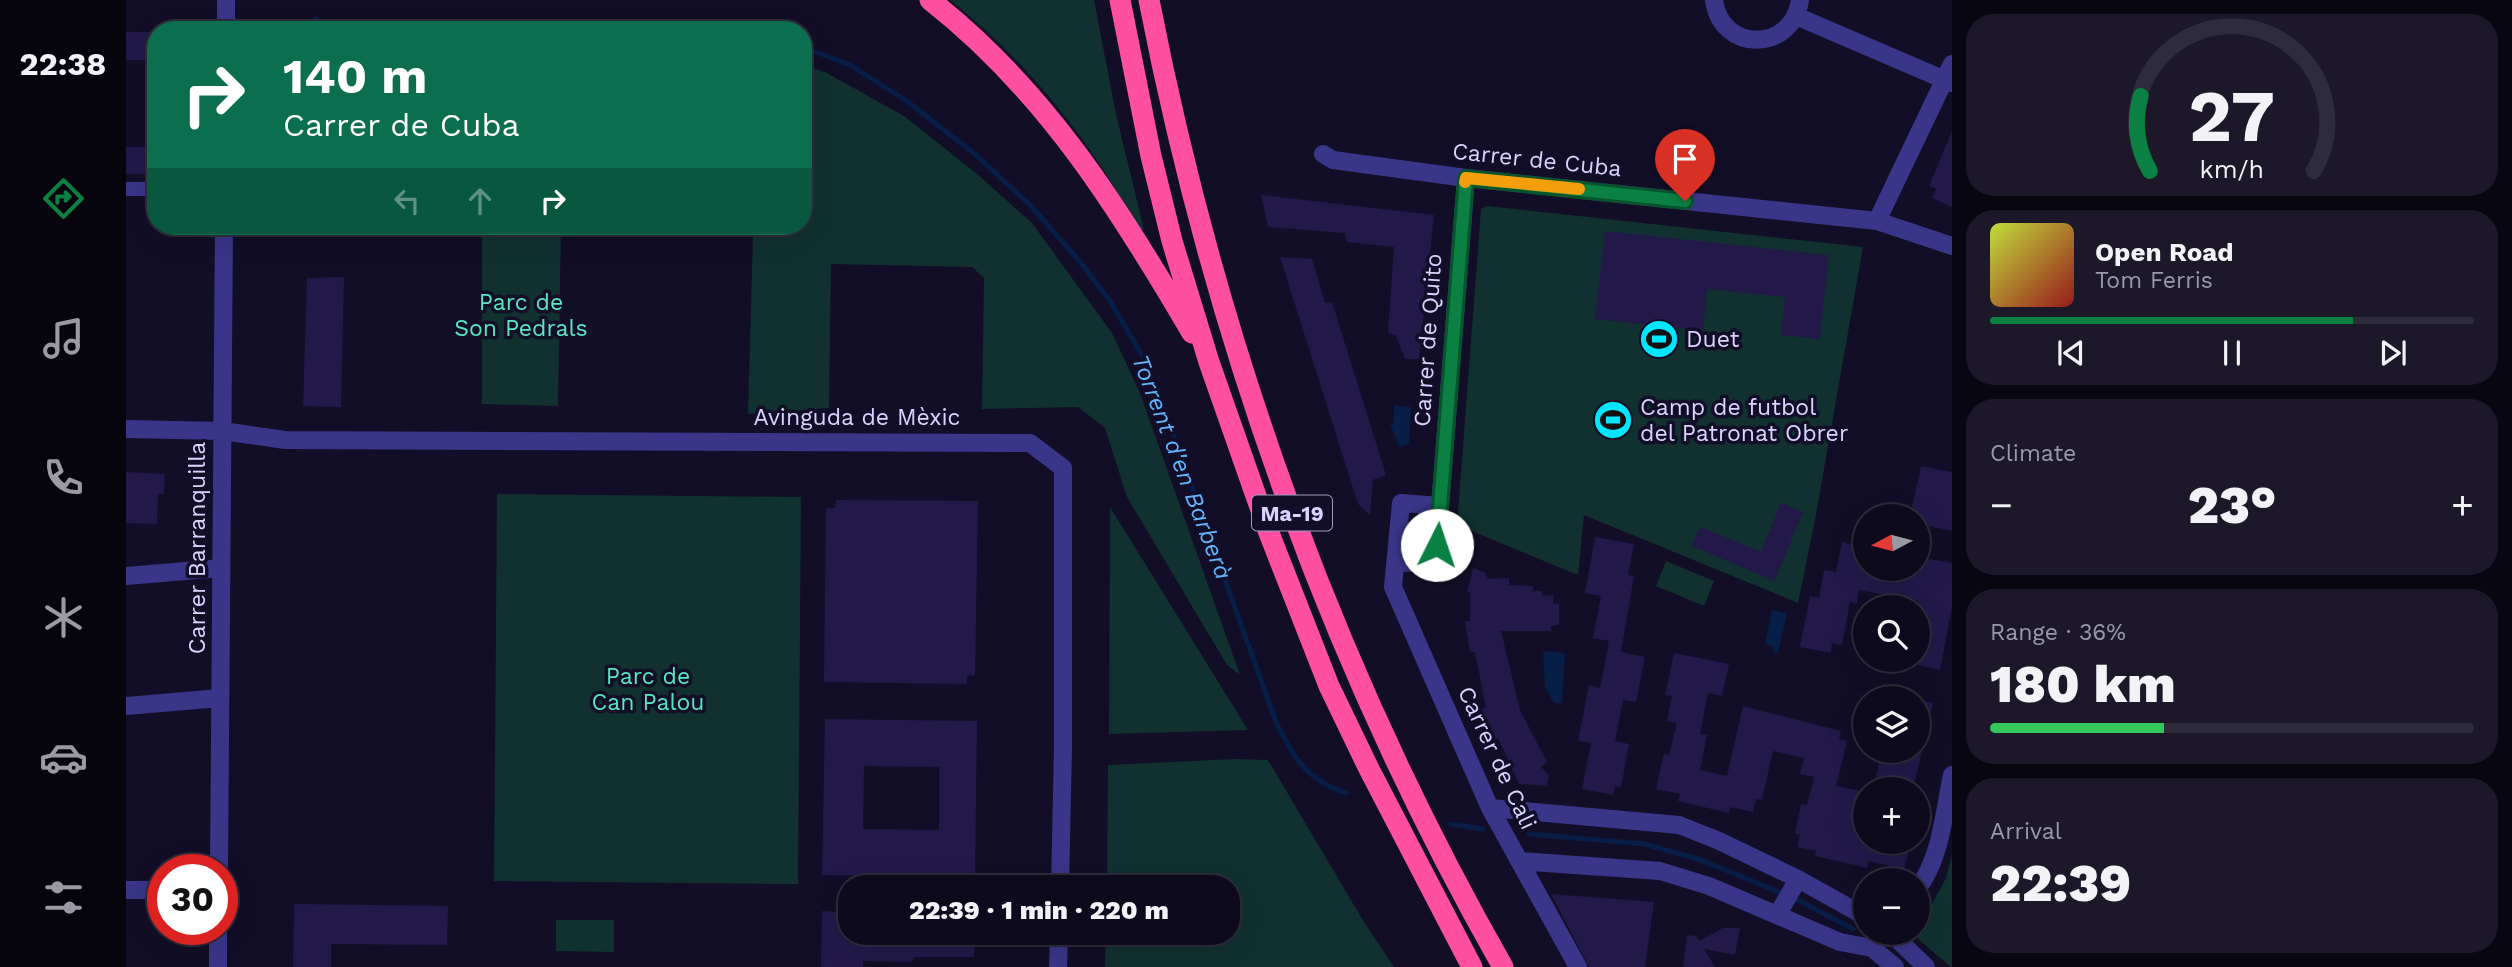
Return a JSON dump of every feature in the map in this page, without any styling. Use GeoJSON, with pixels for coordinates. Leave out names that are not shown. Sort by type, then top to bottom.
{"type":"FeatureCollection","features":[{"type":"Feature","properties":{"kind":"highway"},"geometry":{"type":"LineString","coordinates":[[930,0],[1001,62],[1044,109],[1132,231],[1209,362]]}},
{"type":"Feature","properties":{"kind":"highway","name":"Ma-19"},"geometry":{"type":"LineString","coordinates":[[1120,0],[1172,241],[1209,362],[1269,533],[1329,686],[1472,967]]}},
{"type":"Feature","properties":{"kind":"highway","name":"Ma-19"},"geometry":{"type":"LineString","coordinates":[[1149,0],[1175,128],[1198,220],[1253,405],[1285,494],[1325,599],[1389,748],[1503,967]]}},
{"type":"Feature","properties":{"kind":"street"},"geometry":{"type":"LineString","coordinates":[[226,0],[226,21]]}},
{"type":"Feature","properties":{"kind":"street"},"geometry":{"type":"LineString","coordinates":[[1714,0],[1715,9],[1722,22],[1732,33],[1746,39],[1761,40],[1775,36],[1788,28],[1798,8],[1950,76],[1877,220]]}},
{"type":"Feature","properties":{"kind":"street","name":"Carrer de Cuba"},"geometry":{"type":"LineString","coordinates":[[1323,153],[1333,160],[1466,178],[1877,220],[1952,246]]}},
{"type":"Feature","properties":{"kind":"street","name":"Carrer de Quito"},"geometry":{"type":"LineString","coordinates":[[1397,562],[1436,565],[1466,178]]}},
{"type":"Feature","properties":{"kind":"street"},"geometry":{"type":"LineString","coordinates":[[126,189],[147,189]]}},
{"type":"Feature","properties":{"kind":"street","name":"Carrer Barranquilla"},"geometry":{"type":"LineString","coordinates":[[219,854],[224,235]]}},
{"type":"Feature","properties":{"kind":"street"},"geometry":{"type":"LineString","coordinates":[[126,429],[223,431]]}},
{"type":"Feature","properties":{"kind":"street","name":"Avinguda de Mèxic"},"geometry":{"type":"LineString","coordinates":[[223,431],[285,440],[1030,443],[1063,468],[1060,875]]}},
{"type":"Feature","properties":{"kind":"street"},"geometry":{"type":"LineString","coordinates":[[1397,562],[1401,503],[1440,506]]}},
{"type":"Feature","properties":{"kind":"street","name":"Carrer de Cali"},"geometry":{"type":"LineString","coordinates":[[1397,562],[1393,587],[1490,808],[1578,967]]}},
{"type":"Feature","properties":{"kind":"street"},"geometry":{"type":"LineString","coordinates":[[126,576],[221,568]]}},
{"type":"Feature","properties":{"kind":"street"},"geometry":{"type":"LineString","coordinates":[[126,706],[220,698]]}},
{"type":"Feature","properties":{"kind":"street"},"geometry":{"type":"LineString","coordinates":[[1930,868],[1938,844],[1952,775]]}},
{"type":"Feature","properties":{"kind":"street"},"geometry":{"type":"LineString","coordinates":[[1490,808],[1679,825],[1798,879],[1853,910]]}},
{"type":"Feature","properties":{"kind":"street"},"geometry":{"type":"LineString","coordinates":[[1519,861],[1660,871],[1709,886],[1840,942],[1872,948],[1895,967]]}},
{"type":"Feature","properties":{"kind":"street"},"geometry":{"type":"LineString","coordinates":[[1778,914],[1798,879]]}},
{"type":"Feature","properties":{"kind":"street"},"geometry":{"type":"LineString","coordinates":[[126,890],[147,890]]}},
{"type":"Feature","properties":{"kind":"street"},"geometry":{"type":"LineString","coordinates":[[218,945],[218,967]]}},
{"type":"Feature","properties":{"kind":"street"},"geometry":{"type":"LineString","coordinates":[[1058,967],[1059,945]]}},
{"type":"Feature","properties":{"kind":"street"},"geometry":{"type":"LineString","coordinates":[[1903,945],[1926,967]]}},
{"type":"Feature","properties":{"kind":"green space"},"geometry":{"type":"Polygon","coordinates":[[[950,0],[1094,0],[1116,114],[1144,230],[1139,231],[1101,167],[1057,106],[1006,50],[950,0]]]}},
{"type":"Feature","properties":{"kind":"green space","name":"Parc de Son Pedrals"},"geometry":{"type":"Polygon","coordinates":[[[812,68],[825,72],[904,116],[977,174],[1032,223],[1112,333],[1140,393],[1240,675],[1227,665],[1127,497],[1105,428],[1078,407],[982,409],[984,278],[972,267],[831,264],[829,408],[748,414],[753,235],[812,235],[812,68]]]}},
{"type":"Feature","properties":{"kind":"green space","name":"Duet"},"geometry":{"type":"Polygon","coordinates":[[[1487,206],[1863,247],[1798,603],[1584,515],[1578,575],[1457,525],[1481,209],[1487,206]]]}},
{"type":"Feature","properties":{"kind":"green space","name":"Parc de Son Pedrals"},"geometry":{"type":"Polygon","coordinates":[[[482,235],[561,235],[558,406],[482,404],[482,235]]]}},
{"type":"Feature","properties":{"kind":"green space","name":"Parc de Son Pedrals"},"geometry":{"type":"Polygon","coordinates":[[[610,235],[753,235],[610,237],[610,235]]]}},
{"type":"Feature","properties":{"kind":"green space","name":"Parc de Can Palou"},"geometry":{"type":"Polygon","coordinates":[[[497,494],[801,497],[798,884],[494,881],[497,494]]]}},
{"type":"Feature","properties":{"kind":"green space"},"geometry":{"type":"Polygon","coordinates":[[[1110,507],[1248,730],[1109,734],[1110,507]]]}},
{"type":"Feature","properties":{"kind":"green space"},"geometry":{"type":"Polygon","coordinates":[[[1666,561],[1714,581],[1704,606],[1656,586],[1666,561]]]}},
{"type":"Feature","properties":{"kind":"green space"},"geometry":{"type":"Polygon","coordinates":[[[1268,760],[1364,922],[1394,967],[1105,967],[1106,945],[1240,945],[1240,875],[1107,875],[1108,765],[1268,760]]]}},
{"type":"Feature","properties":{"kind":"green space"},"geometry":{"type":"Polygon","coordinates":[[[1952,854],[1952,967],[1925,945],[1930,945],[1930,908],[1946,878],[1952,854]]]}},
{"type":"Feature","properties":{"kind":"green space"},"geometry":{"type":"Polygon","coordinates":[[[556,920],[614,920],[614,952],[556,951],[556,920]]]}},
{"type":"Feature","properties":{"kind":"water"},"geometry":{"type":"Polygon","coordinates":[[[1394,405],[1411,407],[1409,444],[1399,447],[1390,423],[1394,423],[1394,405]]]}},
{"type":"Feature","properties":{"kind":"water"},"geometry":{"type":"Polygon","coordinates":[[[1772,610],[1787,613],[1778,653],[1773,652],[1773,646],[1765,644],[1772,610]]]}},
{"type":"Feature","properties":{"kind":"water"},"geometry":{"type":"Polygon","coordinates":[[[1543,651],[1565,653],[1562,703],[1554,703],[1545,688],[1543,651]]]}},
{"type":"Feature","properties":{"kind":"building"},"geometry":{"type":"Polygon","coordinates":[[[126,32],[147,32],[147,60],[126,60],[126,32]]]}},
{"type":"Feature","properties":{"kind":"building"},"geometry":{"type":"Polygon","coordinates":[[[1952,131],[1952,207],[1932,198],[1936,189],[1929,186],[1952,131]]]}},
{"type":"Feature","properties":{"kind":"building"},"geometry":{"type":"Polygon","coordinates":[[[126,147],[147,147],[147,174],[126,174],[126,147]]]}},
{"type":"Feature","properties":{"kind":"building"},"geometry":{"type":"Polygon","coordinates":[[[1261,195],[1434,215],[1419,359],[1405,359],[1396,336],[1388,333],[1394,247],[1347,242],[1345,233],[1268,227],[1261,195]]]}},
{"type":"Feature","properties":{"kind":"building"},"geometry":{"type":"Polygon","coordinates":[[[1605,231],[1829,255],[1820,339],[1781,335],[1785,297],[1707,289],[1703,331],[1595,319],[1605,231]]]}},
{"type":"Feature","properties":{"kind":"building"},"geometry":{"type":"Polygon","coordinates":[[[1280,257],[1312,259],[1325,303],[1332,302],[1386,475],[1373,480],[1370,515],[1358,504],[1280,257]]]}},
{"type":"Feature","properties":{"kind":"building"},"geometry":{"type":"Polygon","coordinates":[[[344,277],[341,407],[303,406],[307,278],[344,277]]]}},
{"type":"Feature","properties":{"kind":"building"},"geometry":{"type":"Polygon","coordinates":[[[1921,466],[1952,472],[1952,531],[1930,526],[1930,504],[1913,504],[1921,466]]]}},
{"type":"Feature","properties":{"kind":"building"},"geometry":{"type":"Polygon","coordinates":[[[126,472],[165,474],[164,494],[158,494],[157,524],[126,523],[126,472]]]}},
{"type":"Feature","properties":{"kind":"building"},"geometry":{"type":"Polygon","coordinates":[[[836,500],[978,501],[975,676],[967,675],[967,684],[824,682],[826,508],[835,508],[836,500]]]}},
{"type":"Feature","properties":{"kind":"building"},"geometry":{"type":"Polygon","coordinates":[[[1781,503],[1803,512],[1775,581],[1692,546],[1700,527],[1761,552],[1781,503]]]}},
{"type":"Feature","properties":{"kind":"building"},"geometry":{"type":"Polygon","coordinates":[[[1595,537],[1634,544],[1628,575],[1634,576],[1621,652],[1645,657],[1636,702],[1623,700],[1615,741],[1629,744],[1621,788],[1615,786],[1613,795],[1582,789],[1591,743],[1578,741],[1589,685],[1600,688],[1609,641],[1593,638],[1601,596],[1585,593],[1595,537]]]}},
{"type":"Feature","properties":{"kind":"building"},"geometry":{"type":"Polygon","coordinates":[[[1842,542],[1853,544],[1853,581],[1930,581],[1930,559],[1952,563],[1952,607],[1940,670],[1930,668],[1930,595],[1886,595],[1859,590],[1858,595],[1853,595],[1853,603],[1850,602],[1842,645],[1832,643],[1831,653],[1800,647],[1810,596],[1819,598],[1824,570],[1836,572],[1842,542]]]}},
{"type":"Feature","properties":{"kind":"building"},"geometry":{"type":"Polygon","coordinates":[[[1473,568],[1486,573],[1487,579],[1509,578],[1509,585],[1533,586],[1533,591],[1542,591],[1542,596],[1554,595],[1553,604],[1559,603],[1559,625],[1551,626],[1551,631],[1501,631],[1520,710],[1547,762],[1541,767],[1549,775],[1547,786],[1519,784],[1498,738],[1494,740],[1478,709],[1486,708],[1475,652],[1470,652],[1465,621],[1470,621],[1470,593],[1467,592],[1473,568]]]}},
{"type":"Feature","properties":{"kind":"building"},"geometry":{"type":"Polygon","coordinates":[[[1674,653],[1729,664],[1722,696],[1708,693],[1700,734],[1707,735],[1700,770],[1727,776],[1743,706],[1841,731],[1839,739],[1847,741],[1836,786],[1853,789],[1853,854],[1908,854],[1904,868],[1868,861],[1867,868],[1815,856],[1816,851],[1797,847],[1800,835],[1795,833],[1801,804],[1807,805],[1814,777],[1800,774],[1804,758],[1773,751],[1762,800],[1756,799],[1753,812],[1730,807],[1729,813],[1678,801],[1680,794],[1656,789],[1664,753],[1669,755],[1677,723],[1667,721],[1672,696],[1665,695],[1674,653]]]}},
{"type":"Feature","properties":{"kind":"building"},"geometry":{"type":"Polygon","coordinates":[[[825,719],[977,721],[975,875],[822,875],[825,719]],[[864,766],[863,829],[939,830],[939,767],[864,766]]]}},
{"type":"Feature","properties":{"kind":"building"},"geometry":{"type":"Polygon","coordinates":[[[1879,763],[1919,763],[1916,777],[1876,777],[1879,763]]]}},
{"type":"Feature","properties":{"kind":"building"},"geometry":{"type":"Polygon","coordinates":[[[1551,894],[1654,902],[1645,967],[1589,967],[1551,894]]]}},
{"type":"Feature","properties":{"kind":"building"},"geometry":{"type":"Polygon","coordinates":[[[294,904],[448,906],[447,945],[331,944],[331,967],[293,967],[294,904]]]}},
{"type":"Feature","properties":{"kind":"building"},"geometry":{"type":"Polygon","coordinates":[[[822,911],[838,912],[838,945],[974,945],[974,957],[915,957],[911,962],[863,961],[863,967],[821,967],[822,911]]]}},
{"type":"Feature","properties":{"kind":"building"},"geometry":{"type":"Polygon","coordinates":[[[1723,928],[1740,928],[1735,955],[1704,949],[1715,967],[1683,967],[1687,935],[1696,936],[1699,941],[1723,928]]]}},
{"type":"Feature","properties":{"kind":"waterway","name":"Torrent d'en Barberà"},"geometry":{"type":"LineString","coordinates":[[316,19],[321,21]]}},
{"type":"Feature","properties":{"kind":"waterway","name":"Torrent d'en Barberà"},"geometry":{"type":"LineString","coordinates":[[812,50],[850,65],[907,101],[976,155],[1032,207],[1110,301],[1143,357],[1276,722],[1303,766],[1320,781],[1346,793]]}},
{"type":"Feature","properties":{"kind":"waterway","name":"Torrent d'en Barberà"},"geometry":{"type":"LineString","coordinates":[[1451,824],[1483,829]]}},
{"type":"Feature","properties":{"kind":"waterway","name":"Torrent d'en Barberà"},"geometry":{"type":"LineString","coordinates":[[1529,834],[1645,844],[1701,860],[1798,900],[1853,929]]}},
{"type":"Feature","properties":{"kind":"slow traffic"},"geometry":{"type":"LineString","coordinates":[[1465,182],[1466,178],[1579,189]]}},
{"type":"Feature","properties":{"kind":"place","name":"Duet"},"geometry":{"type":"Point","coordinates":[1659,339]}},
{"type":"Feature","properties":{"kind":"place","name":"Camp de futbol del Patronat Obrer"},"geometry":{"type":"Point","coordinates":[1613,420]}},
{"type":"Feature","properties":{"kind":"route"},"geometry":{"type":"LineString","coordinates":[[1437,545],[1466,178],[1685,201]]}}]}
